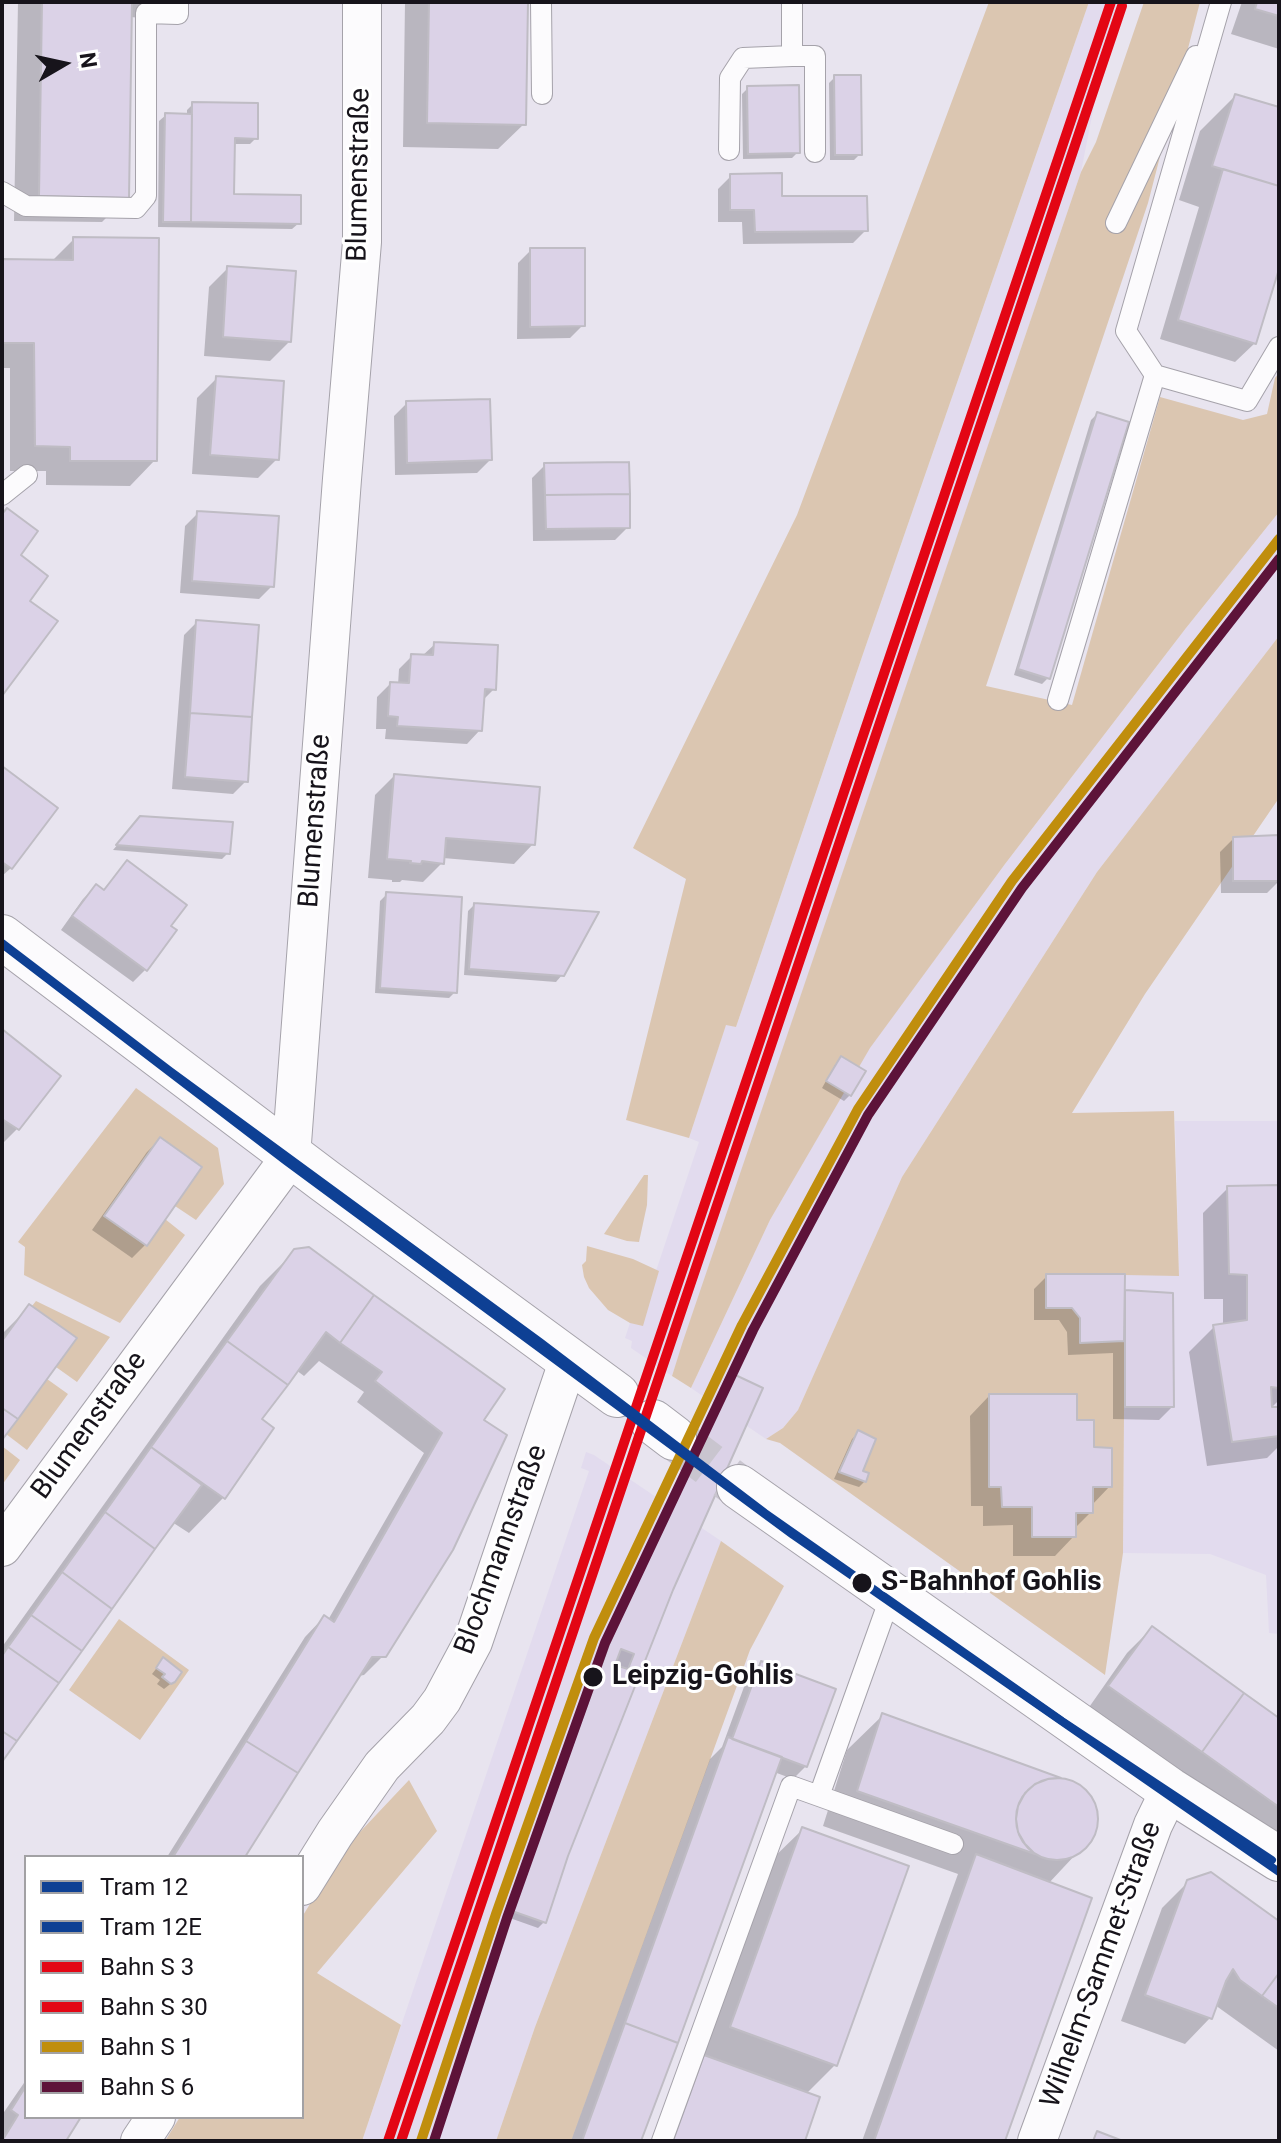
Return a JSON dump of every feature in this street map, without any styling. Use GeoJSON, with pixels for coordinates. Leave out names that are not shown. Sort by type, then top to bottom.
{"type":"FeatureCollection","features":[{"type":"Feature","properties":{"kind":"main road"},"geometry":{"type":"LineString","coordinates":[[2,937],[291,1156],[617,1395]]}},
{"type":"Feature","properties":{"kind":"main road"},"geometry":{"type":"LineString","coordinates":[[739,1487],[1170,1790],[1279,1859]]}},
{"type":"Feature","properties":{"kind":"street","name":"Blumenstraße"},"geometry":{"type":"LineString","coordinates":[[2,1547],[291,1156],[362,242],[362,2]]}},
{"type":"Feature","properties":{"kind":"street","name":"Blochmannstraße"},"geometry":{"type":"LineString","coordinates":[[304,1883],[382,1766],[428,1719],[442,1700],[473,1642],[569,1359]]}},
{"type":"Feature","properties":{"kind":"street","name":"Wilhelm-Sammet-Straße"},"geometry":{"type":"LineString","coordinates":[[1037,2141],[1153,1825],[1170,1790]]}},
{"type":"Feature","properties":{"kind":"street"},"geometry":{"type":"LineString","coordinates":[[140,2141],[155,2119]]}},
{"type":"Feature","properties":{"kind":"lane"},"geometry":{"type":"LineString","coordinates":[[2,192],[26,206],[136,208],[146,196],[146,13],[178,14],[178,2]]}},
{"type":"Feature","properties":{"kind":"lane"},"geometry":{"type":"LineString","coordinates":[[541,2],[542,94]]}},
{"type":"Feature","properties":{"kind":"lane"},"geometry":{"type":"LineString","coordinates":[[792,2],[792,56]]}},
{"type":"Feature","properties":{"kind":"lane"},"geometry":{"type":"LineString","coordinates":[[1116,223],[1221,2],[1126,331],[1155,375],[1247,401],[1279,347]]}},
{"type":"Feature","properties":{"kind":"lane"},"geometry":{"type":"LineString","coordinates":[[729,150],[730,78],[743,58],[815,56],[815,152]]}},
{"type":"Feature","properties":{"kind":"lane"},"geometry":{"type":"LineString","coordinates":[[1058,700],[1155,375]]}},
{"type":"Feature","properties":{"kind":"lane"},"geometry":{"type":"LineString","coordinates":[[2,495],[27,475]]}},
{"type":"Feature","properties":{"kind":"lane"},"geometry":{"type":"LineString","coordinates":[[819,1796],[891,1595]]}},
{"type":"Feature","properties":{"kind":"lane"},"geometry":{"type":"LineString","coordinates":[[662,2141],[791,1786],[953,1844]]}},
{"type":"Feature","properties":{"kind":"shaded area"},"geometry":{"type":"Polygon","coordinates":[[[989,2],[1089,2],[736,1027],[726,1025],[689,1138],[626,1120],[686,879],[633,848],[797,515],[989,2]]]}},
{"type":"Feature","properties":{"kind":"shaded area"},"geometry":{"type":"Polygon","coordinates":[[[1089,2],[1127,2],[1097,90],[1081,172],[672,1376],[631,1348],[632,1341],[625,1338],[657,1268],[699,1142],[689,1138],[726,1024],[736,1027],[1089,2]]]}},
{"type":"Feature","properties":{"kind":"shaded area"},"geometry":{"type":"Polygon","coordinates":[[[1144,2],[1200,2],[1148,203],[986,686],[1072,705],[1160,397],[1243,420],[1267,414],[1275,378],[1279,373],[1279,512],[1005,864],[870,1048],[770,1220],[691,1388],[672,1376],[683,1341],[1081,172],[1096,142],[1144,2]]]}},
{"type":"Feature","properties":{"kind":"shaded area"},"geometry":{"type":"Polygon","coordinates":[[[1279,512],[1279,636],[1097,872],[902,1177],[798,1410],[783,1428],[766,1439],[691,1388],[770,1220],[869,1048],[1005,864],[1279,512]]]}},
{"type":"Feature","properties":{"kind":"shaded area"},"geometry":{"type":"Polygon","coordinates":[[[1279,636],[1279,798],[1145,994],[1072,1113],[1174,1111],[1179,1276],[1125,1275],[1123,1553],[1105,1675],[780,1443],[766,1439],[783,1428],[798,1410],[902,1177],[1097,872],[1279,636]]]}},
{"type":"Feature","properties":{"kind":"shaded area"},"geometry":{"type":"Polygon","coordinates":[[[136,1088],[218,1148],[224,1184],[196,1220],[175,1206],[202,1167],[160,1137],[104,1216],[146,1246],[165,1219],[185,1235],[120,1323],[24,1275],[25,1247],[18,1242],[136,1088]]]}},
{"type":"Feature","properties":{"kind":"shaded area"},"geometry":{"type":"Polygon","coordinates":[[[1175,1121],[1279,1121],[1279,1634],[1269,1633],[1266,1575],[1210,1554],[1123,1553],[1125,1274],[1179,1275],[1175,1121]]]}},
{"type":"Feature","properties":{"kind":"shaded area"},"geometry":{"type":"Polygon","coordinates":[[[644,1175],[648,1175],[647,1205],[639,1242],[604,1234],[644,1175]]]}},
{"type":"Feature","properties":{"kind":"shaded area"},"geometry":{"type":"Polygon","coordinates":[[[587,1246],[633,1259],[659,1271],[643,1326],[630,1323],[608,1310],[589,1288],[582,1265],[586,1261],[587,1246]]]}},
{"type":"Feature","properties":{"kind":"shaded area"},"geometry":{"type":"Polygon","coordinates":[[[36,1301],[110,1337],[77,1382],[56,1367],[77,1338],[32,1306],[36,1301]]]}},
{"type":"Feature","properties":{"kind":"shaded area"},"geometry":{"type":"Polygon","coordinates":[[[47,1379],[68,1394],[27,1450],[6,1434],[47,1379]]]}},
{"type":"Feature","properties":{"kind":"shaded area"},"geometry":{"type":"Polygon","coordinates":[[[2,1446],[20,1460],[2,1485],[2,1446]]]}},
{"type":"Feature","properties":{"kind":"shaded area"},"geometry":{"type":"Polygon","coordinates":[[[586,1452],[721,1541],[535,2027],[496,2141],[362,2141],[589,1471],[581,1468],[586,1452]]]}},
{"type":"Feature","properties":{"kind":"shaded area"},"geometry":{"type":"Polygon","coordinates":[[[721,1541],[784,1586],[750,1650],[571,2141],[496,2141],[535,2027],[721,1541]]]}},
{"type":"Feature","properties":{"kind":"shaded area"},"geometry":{"type":"Polygon","coordinates":[[[119,1619],[189,1670],[140,1740],[69,1690],[119,1619]]]}},
{"type":"Feature","properties":{"kind":"shaded area"},"geometry":{"type":"Polygon","coordinates":[[[409,1780],[437,1831],[317,1973],[401,2025],[362,2141],[165,2141],[179,2119],[304,2119],[304,1914],[343,1850],[409,1780]]]}},
{"type":"Feature","properties":{"kind":"building"},"geometry":{"type":"Polygon","coordinates":[[[42,2],[132,2],[129,198],[39,196],[42,2]]]}},
{"type":"Feature","properties":{"kind":"building"},"geometry":{"type":"Polygon","coordinates":[[[429,2],[528,2],[526,125],[427,123],[429,2]]]}},
{"type":"Feature","properties":{"kind":"building"},"geometry":{"type":"Polygon","coordinates":[[[1257,2],[1279,2],[1279,16],[1255,9],[1257,2]]]}},
{"type":"Feature","properties":{"kind":"building"},"geometry":{"type":"Polygon","coordinates":[[[834,75],[861,75],[862,155],[835,155],[834,75]]]}},
{"type":"Feature","properties":{"kind":"building"},"geometry":{"type":"Polygon","coordinates":[[[799,85],[800,153],[748,154],[747,86],[799,85]]]}},
{"type":"Feature","properties":{"kind":"building"},"geometry":{"type":"Polygon","coordinates":[[[1235,94],[1279,107],[1279,186],[1212,166],[1235,94]]]}},
{"type":"Feature","properties":{"kind":"building"},"geometry":{"type":"Polygon","coordinates":[[[192,102],[258,103],[258,139],[235,138],[234,194],[301,195],[301,224],[191,222],[192,102]]]}},
{"type":"Feature","properties":{"kind":"building"},"geometry":{"type":"Polygon","coordinates":[[[165,113],[192,114],[191,222],[163,222],[165,113]]]}},
{"type":"Feature","properties":{"kind":"building"},"geometry":{"type":"Polygon","coordinates":[[[1223,169],[1279,186],[1279,269],[1256,344],[1178,320],[1223,169]]]}},
{"type":"Feature","properties":{"kind":"building"},"geometry":{"type":"Polygon","coordinates":[[[782,173],[782,196],[867,196],[868,231],[755,232],[754,210],[730,210],[730,174],[782,173]]]}},
{"type":"Feature","properties":{"kind":"building"},"geometry":{"type":"Polygon","coordinates":[[[73,237],[159,238],[157,461],[70,461],[70,447],[35,446],[34,343],[2,343],[2,259],[73,260],[73,237]]]}},
{"type":"Feature","properties":{"kind":"building"},"geometry":{"type":"Polygon","coordinates":[[[530,248],[585,248],[585,326],[530,327],[530,248]]]}},
{"type":"Feature","properties":{"kind":"building"},"geometry":{"type":"Polygon","coordinates":[[[227,266],[296,271],[291,342],[223,337],[227,266]]]}},
{"type":"Feature","properties":{"kind":"building"},"geometry":{"type":"Polygon","coordinates":[[[216,376],[284,381],[279,460],[210,455],[216,376]]]}},
{"type":"Feature","properties":{"kind":"building"},"geometry":{"type":"Polygon","coordinates":[[[490,399],[492,460],[407,463],[406,401],[490,399]]]}},
{"type":"Feature","properties":{"kind":"building"},"geometry":{"type":"Polygon","coordinates":[[[1097,412],[1129,422],[1050,679],[1018,669],[1097,412]]]}},
{"type":"Feature","properties":{"kind":"building"},"geometry":{"type":"Polygon","coordinates":[[[629,462],[630,494],[545,495],[544,463],[629,462]]]}},
{"type":"Feature","properties":{"kind":"building"},"geometry":{"type":"Polygon","coordinates":[[[630,494],[630,528],[546,529],[545,495],[630,494]]]}},
{"type":"Feature","properties":{"kind":"building"},"geometry":{"type":"Polygon","coordinates":[[[7,508],[38,531],[21,555],[48,576],[30,601],[58,621],[2,696],[2,514],[7,508]]]}},
{"type":"Feature","properties":{"kind":"building"},"geometry":{"type":"Polygon","coordinates":[[[197,511],[279,516],[274,587],[192,581],[197,511]]]}},
{"type":"Feature","properties":{"kind":"building"},"geometry":{"type":"Polygon","coordinates":[[[196,620],[259,625],[252,717],[190,713],[196,620]]]}},
{"type":"Feature","properties":{"kind":"building"},"geometry":{"type":"Polygon","coordinates":[[[434,642],[498,645],[496,690],[485,689],[482,731],[397,726],[398,717],[388,716],[390,682],[409,683],[411,654],[433,655],[434,642]]]}},
{"type":"Feature","properties":{"kind":"building"},"geometry":{"type":"Polygon","coordinates":[[[190,713],[252,717],[248,782],[185,777],[190,713]]]}},
{"type":"Feature","properties":{"kind":"building"},"geometry":{"type":"Polygon","coordinates":[[[2,766],[58,808],[12,869],[2,862],[2,766]]]}},
{"type":"Feature","properties":{"kind":"building"},"geometry":{"type":"Polygon","coordinates":[[[394,774],[540,787],[535,845],[446,838],[444,864],[387,859],[394,774]]]}},
{"type":"Feature","properties":{"kind":"building"},"geometry":{"type":"Polygon","coordinates":[[[140,816],[233,822],[230,854],[116,845],[140,816]]]}},
{"type":"Feature","properties":{"kind":"building"},"geometry":{"type":"Polygon","coordinates":[[[1279,835],[1279,881],[1233,881],[1233,837],[1279,835]]]}},
{"type":"Feature","properties":{"kind":"building"},"geometry":{"type":"Polygon","coordinates":[[[127,860],[187,905],[171,926],[177,930],[147,971],[72,916],[96,884],[104,890],[127,860]]]}},
{"type":"Feature","properties":{"kind":"building"},"geometry":{"type":"Polygon","coordinates":[[[386,892],[462,897],[457,993],[380,988],[386,892]]]}},
{"type":"Feature","properties":{"kind":"building"},"geometry":{"type":"Polygon","coordinates":[[[474,903],[599,912],[564,976],[469,969],[474,903]]]}},
{"type":"Feature","properties":{"kind":"building"},"geometry":{"type":"Polygon","coordinates":[[[2,1029],[61,1076],[19,1130],[2,1119],[2,1029]]]}},
{"type":"Feature","properties":{"kind":"building"},"geometry":{"type":"Polygon","coordinates":[[[841,1056],[866,1071],[851,1096],[826,1081],[841,1056]]]}},
{"type":"Feature","properties":{"kind":"building"},"geometry":{"type":"Polygon","coordinates":[[[160,1137],[202,1167],[147,1246],[104,1216],[160,1137]]]}},
{"type":"Feature","properties":{"kind":"building"},"geometry":{"type":"Polygon","coordinates":[[[1279,1185],[1279,1388],[1271,1387],[1272,1407],[1279,1407],[1279,1436],[1232,1442],[1213,1325],[1247,1320],[1247,1275],[1229,1274],[1227,1186],[1279,1185]]]}},
{"type":"Feature","properties":{"kind":"building"},"geometry":{"type":"Polygon","coordinates":[[[309,1247],[374,1295],[340,1343],[326,1332],[288,1385],[227,1341],[294,1249],[309,1247]]]}},
{"type":"Feature","properties":{"kind":"building"},"geometry":{"type":"Polygon","coordinates":[[[1046,1274],[1125,1274],[1124,1341],[1080,1343],[1080,1318],[1072,1308],[1046,1308],[1046,1274]]]}},
{"type":"Feature","properties":{"kind":"building"},"geometry":{"type":"Polygon","coordinates":[[[1125,1290],[1173,1293],[1174,1407],[1125,1407],[1125,1290]]]}},
{"type":"Feature","properties":{"kind":"building"},"geometry":{"type":"Polygon","coordinates":[[[374,1295],[505,1389],[484,1420],[507,1435],[453,1550],[386,1657],[372,1657],[298,1773],[246,1741],[324,1615],[334,1622],[442,1433],[375,1381],[382,1372],[340,1343],[374,1295]]]}},
{"type":"Feature","properties":{"kind":"building"},"geometry":{"type":"Polygon","coordinates":[[[29,1304],[77,1338],[18,1419],[2,1408],[2,1341],[29,1304]]]}},
{"type":"Feature","properties":{"kind":"building"},"geometry":{"type":"Polygon","coordinates":[[[227,1341],[288,1385],[262,1419],[274,1428],[225,1499],[151,1447],[227,1341]]]}},
{"type":"Feature","properties":{"kind":"building"},"geometry":{"type":"Polygon","coordinates":[[[729,1372],[763,1388],[673,1590],[568,1856],[546,1923],[512,1911],[610,1642],[729,1372]]]}},
{"type":"Feature","properties":{"kind":"building"},"geometry":{"type":"Polygon","coordinates":[[[989,1394],[1077,1394],[1077,1420],[1094,1420],[1094,1447],[1112,1448],[1112,1487],[1093,1487],[1093,1513],[1076,1513],[1076,1537],[1032,1537],[1032,1507],[1002,1507],[1001,1487],[989,1487],[989,1394]]]}},
{"type":"Feature","properties":{"kind":"building"},"geometry":{"type":"Polygon","coordinates":[[[2,1408],[18,1419],[2,1440],[2,1408]]]}},
{"type":"Feature","properties":{"kind":"building"},"geometry":{"type":"Polygon","coordinates":[[[858,1430],[876,1439],[863,1471],[869,1473],[866,1482],[839,1472],[858,1430]]]}},
{"type":"Feature","properties":{"kind":"building"},"geometry":{"type":"Polygon","coordinates":[[[151,1447],[202,1485],[155,1549],[105,1512],[151,1447]]]}},
{"type":"Feature","properties":{"kind":"building"},"geometry":{"type":"Polygon","coordinates":[[[105,1512],[155,1549],[112,1609],[62,1572],[105,1512]]]}},
{"type":"Feature","properties":{"kind":"building"},"geometry":{"type":"Polygon","coordinates":[[[62,1572],[112,1609],[82,1651],[31,1615],[62,1572]]]}},
{"type":"Feature","properties":{"kind":"building"},"geometry":{"type":"Polygon","coordinates":[[[31,1615],[82,1651],[59,1683],[8,1647],[31,1615]]]}},
{"type":"Feature","properties":{"kind":"building"},"geometry":{"type":"Polygon","coordinates":[[[1152,1626],[1244,1693],[1202,1752],[1108,1686],[1152,1626]]]}},
{"type":"Feature","properties":{"kind":"building"},"geometry":{"type":"Polygon","coordinates":[[[8,1647],[59,1683],[17,1741],[2,1731],[2,1656],[8,1647]]]}},
{"type":"Feature","properties":{"kind":"building"},"geometry":{"type":"Polygon","coordinates":[[[621,1649],[634,1654],[628,1669],[615,1665],[621,1649]]]}},
{"type":"Feature","properties":{"kind":"building"},"geometry":{"type":"Polygon","coordinates":[[[163,1657],[182,1672],[171,1684],[162,1677],[165,1674],[156,1668],[163,1657]]]}},
{"type":"Feature","properties":{"kind":"building"},"geometry":{"type":"Polygon","coordinates":[[[761,1661],[836,1689],[807,1767],[732,1739],[761,1661]]]}},
{"type":"Feature","properties":{"kind":"building"},"geometry":{"type":"Polygon","coordinates":[[[1244,1693],[1279,1718],[1279,1807],[1202,1752],[1244,1693]]]}},
{"type":"Feature","properties":{"kind":"building"},"geometry":{"type":"Polygon","coordinates":[[[882,1713],[1061,1778],[1035,1784],[1025,1793],[1018,1806],[1018,1832],[1035,1854],[857,1791],[882,1713]]]}},
{"type":"Feature","properties":{"kind":"building"},"geometry":{"type":"Polygon","coordinates":[[[2,1731],[17,1741],[2,1762],[2,1731]]]}},
{"type":"Feature","properties":{"kind":"building"},"geometry":{"type":"Polygon","coordinates":[[[728,1737],[782,1757],[678,2043],[625,2023],[728,1737]]]}},
{"type":"Feature","properties":{"kind":"building"},"geometry":{"type":"Polygon","coordinates":[[[246,1741],[298,1773],[246,1855],[174,1855],[246,1741]]]}},
{"type":"Feature","properties":{"kind":"building"},"geometry":{"type":"Polygon","coordinates":[[[1057,1778],[1073,1781],[1086,1790],[1095,1803],[1098,1819],[1095,1835],[1086,1848],[1073,1857],[1057,1860],[1041,1857],[1028,1848],[1019,1835],[1016,1819],[1019,1803],[1028,1790],[1041,1781],[1057,1778]]]}},
{"type":"Feature","properties":{"kind":"building"},"geometry":{"type":"Polygon","coordinates":[[[802,1827],[909,1866],[837,2066],[730,2027],[802,1827]]]}},
{"type":"Feature","properties":{"kind":"building"},"geometry":{"type":"Polygon","coordinates":[[[976,1854],[1092,1898],[1005,2141],[874,2141],[976,1854]]]}},
{"type":"Feature","properties":{"kind":"building"},"geometry":{"type":"Polygon","coordinates":[[[1211,1872],[1279,1921],[1279,1973],[1262,1996],[1240,1980],[1233,1969],[1212,2019],[1145,1995],[1187,1880],[1211,1872]]]}},
{"type":"Feature","properties":{"kind":"building"},"geometry":{"type":"Polygon","coordinates":[[[1279,1973],[1279,2008],[1262,1996],[1279,1973]]]}},
{"type":"Feature","properties":{"kind":"building"},"geometry":{"type":"Polygon","coordinates":[[[625,2023],[678,2043],[641,2141],[582,2141],[625,2023]]]}},
{"type":"Feature","properties":{"kind":"building"},"geometry":{"type":"Polygon","coordinates":[[[704,2055],[820,2097],[805,2141],[673,2141],[704,2055]]]}},
{"type":"Feature","properties":{"kind":"building"},"geometry":{"type":"Polygon","coordinates":[[[24,2089],[24,2119],[80,2119],[66,2141],[2,2141],[18,2115],[11,2110],[24,2089]]]}},
{"type":"Feature","properties":{"kind":"building"},"geometry":{"type":"Polygon","coordinates":[[[1097,2131],[1123,2141],[1093,2141],[1097,2131]]]}},
{"type":"Feature","properties":{"kind":"tunnel"},"geometry":{"type":"LineString","coordinates":[[674,1438],[739,1487]]}},
{"type":"Feature","properties":{"kind":"tram line","name":"12E"},"geometry":{"type":"LineString","coordinates":[[2,943],[765,1513],[1062,1721],[1272,1860]]}},
{"type":"Feature","properties":{"kind":"tram line","name":"12"},"geometry":{"type":"LineString","coordinates":[[2,944],[286,1161],[793,1535],[1279,1872]]}},
{"type":"Feature","properties":{"kind":"transit line"},"geometry":{"type":"LineString","coordinates":[[388,2141],[1111,2]]}},
{"type":"Feature","properties":{"kind":"transit line"},"geometry":{"type":"LineString","coordinates":[[401,2141],[1122,6]]}},
{"type":"Feature","properties":{"kind":"transit line"},"geometry":{"type":"LineString","coordinates":[[421,2141],[496,1914],[594,1638],[742,1325],[858,1109],[1012,881],[1279,539]]}},
{"type":"Feature","properties":{"kind":"transit line"},"geometry":{"type":"LineString","coordinates":[[434,2141],[507,1918],[605,1643],[753,1330],[868,1115],[1022,888],[1279,559]]}},
{"type":"Feature","properties":{"kind":"place","name":"S-Bahnhof Gohlis"},"geometry":{"type":"Point","coordinates":[862,1583]}},
{"type":"Feature","properties":{"kind":"place","name":"Leipzig-Gohlis"},"geometry":{"type":"Point","coordinates":[593,1677]}}]}
